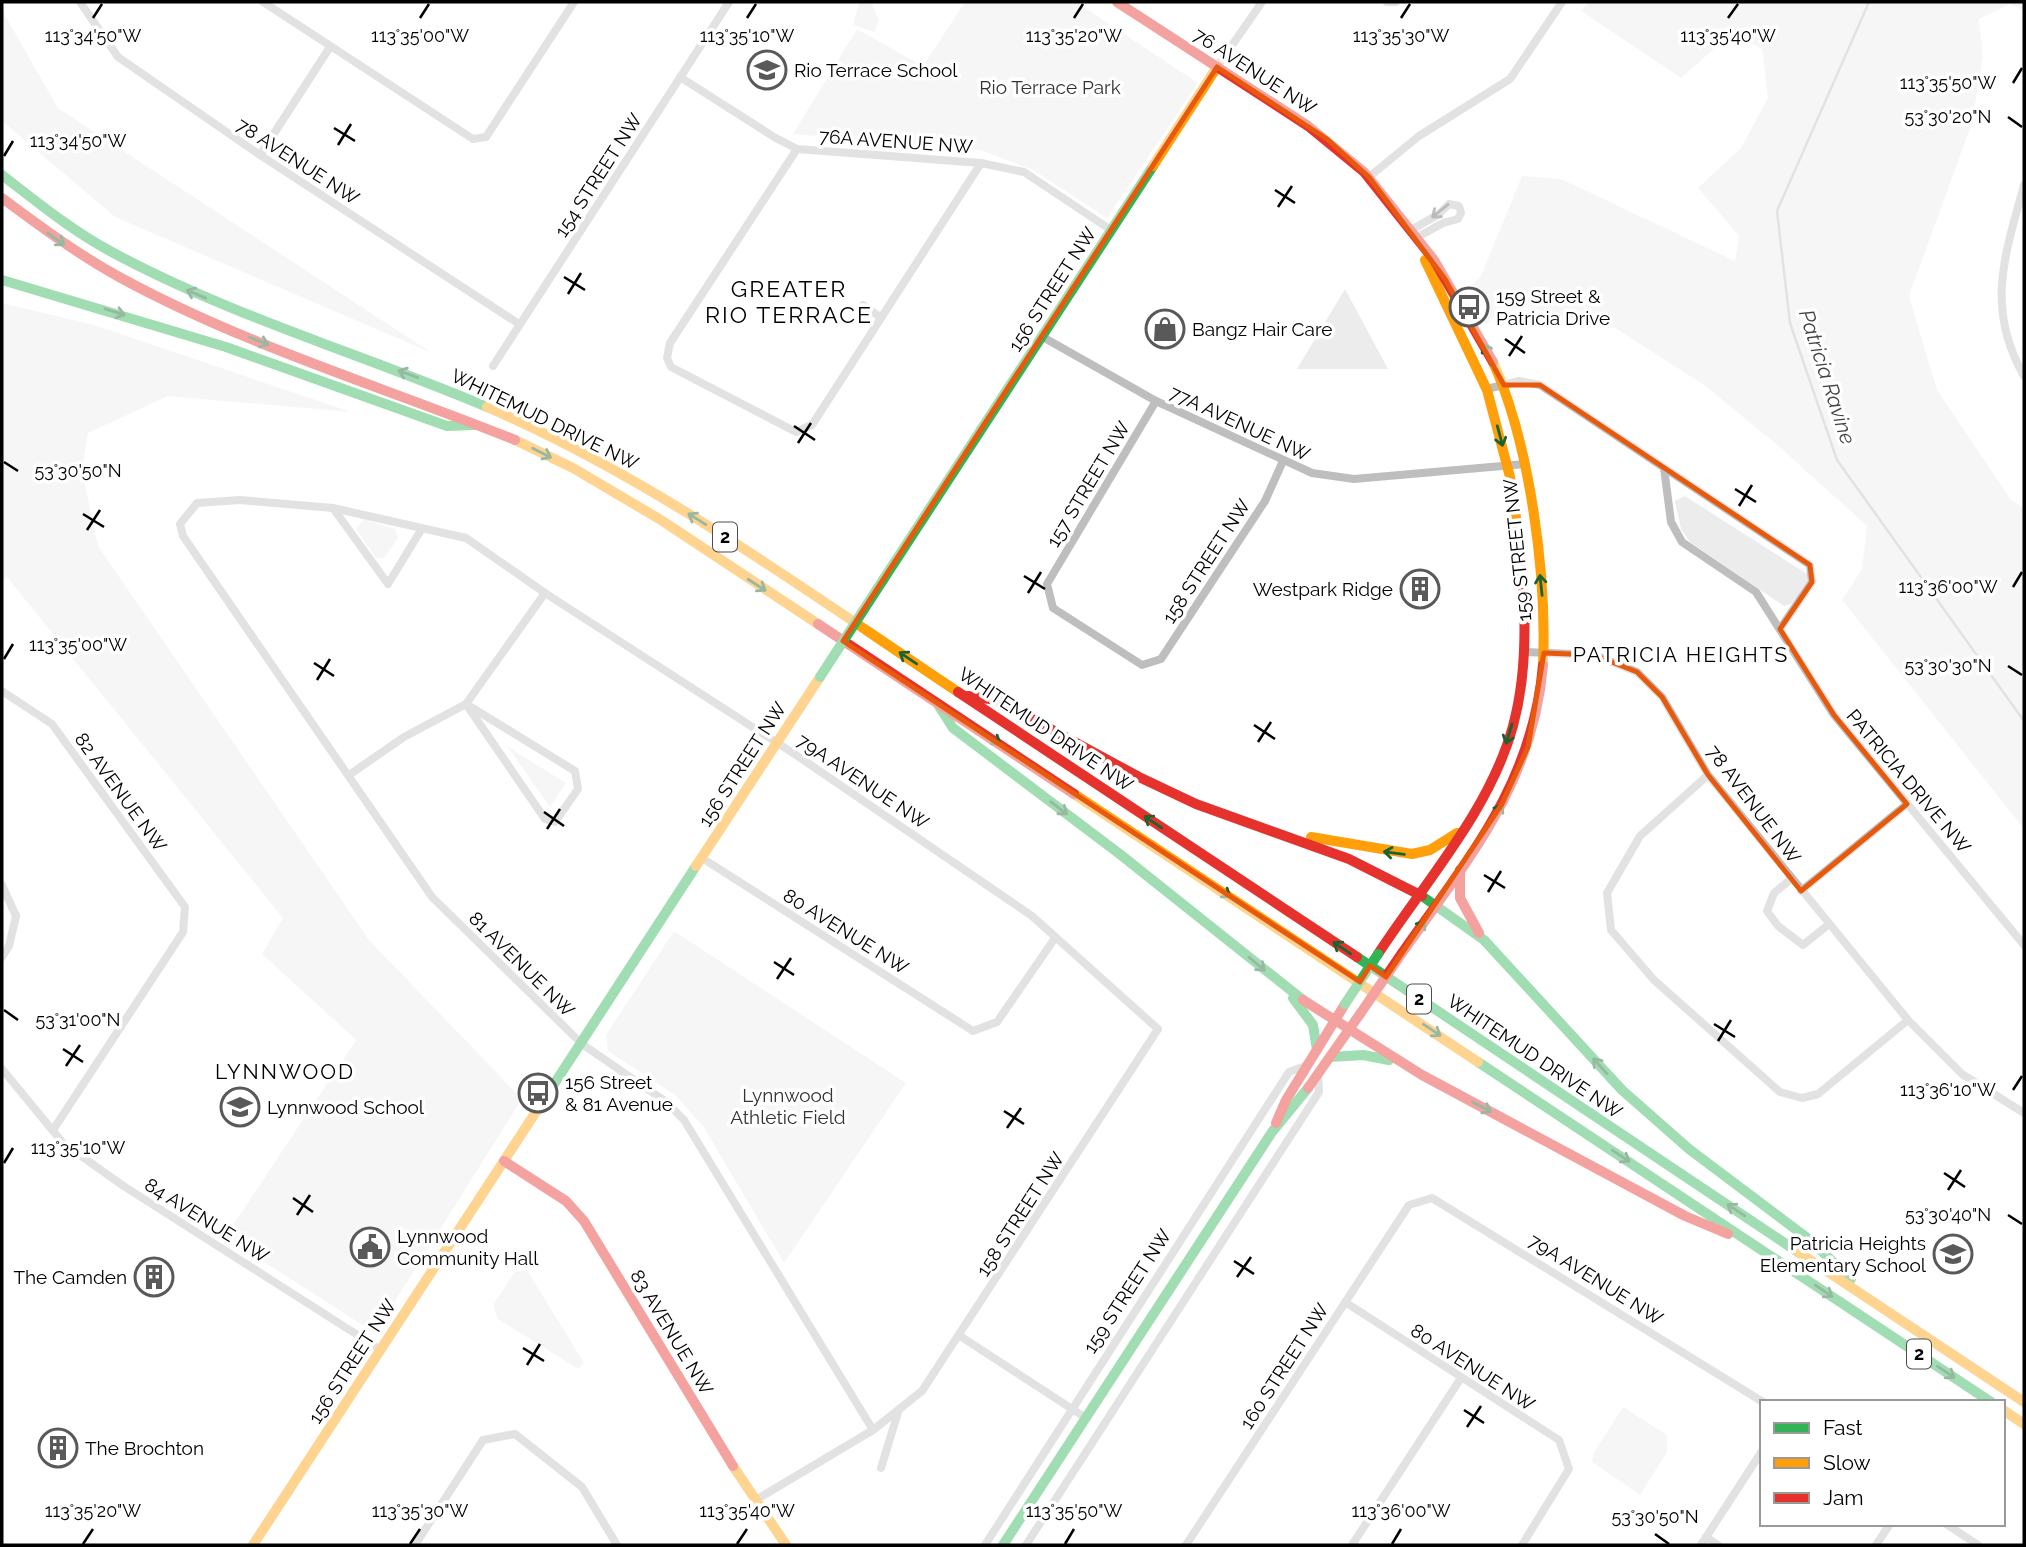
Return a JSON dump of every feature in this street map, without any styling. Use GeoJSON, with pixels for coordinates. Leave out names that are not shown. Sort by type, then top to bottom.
{"type":"FeatureCollection","features":[{"type":"Feature","properties":{"kind":"main road","name":"76 AVENUE NW"},"geometry":{"type":"LineString","coordinates":[[1117,2],[1326,139],[1369,177]]}},
{"type":"Feature","properties":{"kind":"main road","name":"156 STREET NW"},"geometry":{"type":"LineString","coordinates":[[253,1545],[1217,67]]}},
{"type":"Feature","properties":{"kind":"main road","name":"WHITEMUD DRIVE NW"},"geometry":{"type":"LineString","coordinates":[[2,175],[76,230],[178,286],[472,400],[626,476],[708,526],[965,696],[2024,1402]]}},
{"type":"Feature","properties":{"kind":"main road","name":"159 STREET NW"},"geometry":{"type":"LineString","coordinates":[[1003,1545],[1272,1132],[1330,1057],[1460,870],[1502,804],[1528,747],[1542,685],[1542,593],[1517,424],[1504,385],[1471,322],[1414,234],[1369,177]]}},
{"type":"Feature","properties":{"kind":"main road","name":"WHITEMUD DRIVE NW"},"geometry":{"type":"LineString","coordinates":[[2,198],[24,217],[101,268],[184,311],[480,425],[573,468],[661,520],[1988,1400]]}},
{"type":"Feature","properties":{"kind":"main road","name":"159 STREET NW"},"geometry":{"type":"LineString","coordinates":[[1272,1132],[1286,1100],[1334,1021],[1499,765],[1517,709],[1525,652],[1519,555],[1508,466],[1487,389],[1414,234]]}},
{"type":"Feature","properties":{"kind":"main road"},"geometry":{"type":"LineString","coordinates":[[2,280],[75,299],[285,366],[447,426],[480,425]]}},
{"type":"Feature","properties":{"kind":"main road"},"geometry":{"type":"LineString","coordinates":[[965,696],[998,700],[1139,777],[1228,816],[1349,859],[1436,905],[1484,940],[1622,1090],[1689,1149],[1821,1249],[1874,1302]]}},
{"type":"Feature","properties":{"kind":"main road"},"geometry":{"type":"LineString","coordinates":[[935,700],[953,728],[1121,855],[1283,986],[1422,1075]]}},
{"type":"Feature","properties":{"kind":"main road"},"geometry":{"type":"LineString","coordinates":[[1228,816],[1326,841],[1396,854],[1412,855],[1430,850],[1457,833]]}},
{"type":"Feature","properties":{"kind":"main road"},"geometry":{"type":"LineString","coordinates":[[1460,870],[1460,898],[1484,940]]}},
{"type":"Feature","properties":{"kind":"main road"},"geometry":{"type":"LineString","coordinates":[[1283,986],[1313,1026],[1317,1051]]}},
{"type":"Feature","properties":{"kind":"main road"},"geometry":{"type":"LineString","coordinates":[[1330,1057],[1379,1056],[1422,1075],[1685,1216],[1758,1247]]}},
{"type":"Feature","properties":{"kind":"main road","name":"83 AVENUE NW"},"geometry":{"type":"LineString","coordinates":[[504,1161],[566,1201],[583,1221],[754,1501],[786,1545]]}},
{"type":"Feature","properties":{"kind":"main road"},"geometry":{"type":"LineString","coordinates":[[2005,1411],[2024,1424]]}},
{"type":"Feature","properties":{"kind":"street","name":"78 AVENUE NW"},"geometry":{"type":"LineString","coordinates":[[80,2],[118,57],[260,155],[519,324]]}},
{"type":"Feature","properties":{"kind":"street"},"geometry":{"type":"LineString","coordinates":[[263,2],[473,139],[486,137],[574,2]]}},
{"type":"Feature","properties":{"kind":"street","name":"154 STREET NW"},"geometry":{"type":"LineString","coordinates":[[493,366],[729,2]]}},
{"type":"Feature","properties":{"kind":"street","name":"156 STREET NW"},"geometry":{"type":"LineString","coordinates":[[1217,67],[1262,2]]}},
{"type":"Feature","properties":{"kind":"street"},"geometry":{"type":"LineString","coordinates":[[1387,2],[1396,2]]}},
{"type":"Feature","properties":{"kind":"street"},"geometry":{"type":"LineString","coordinates":[[1369,177],[1419,136],[1510,79],[1562,2]]}},
{"type":"Feature","properties":{"kind":"street"},"geometry":{"type":"LineString","coordinates":[[260,155],[330,47]]}},
{"type":"Feature","properties":{"kind":"street","name":"76A AVENUE NW"},"geometry":{"type":"LineString","coordinates":[[680,77],[774,138],[797,149],[981,163],[1024,172],[1111,230]]}},
{"type":"Feature","properties":{"kind":"street"},"geometry":{"type":"LineString","coordinates":[[797,149],[670,343],[667,358],[671,367],[796,432],[812,425],[981,163]]}},
{"type":"Feature","properties":{"kind":"street"},"geometry":{"type":"LineString","coordinates":[[2024,185],[2002,266],[2000,310],[2011,352],[2024,376]]}},
{"type":"Feature","properties":{"kind":"street"},"geometry":{"type":"LineString","coordinates":[[1449,204],[1459,206],[1461,213],[1458,219],[1414,234],[1449,204]]}},
{"type":"Feature","properties":{"kind":"street"},"geometry":{"type":"LineString","coordinates":[[863,305],[880,317]]}},
{"type":"Feature","properties":{"kind":"street","name":"77A AVENUE NW"},"geometry":{"type":"LineString","coordinates":[[1041,337],[1156,401],[1312,473],[1354,479],[1525,464]]}},
{"type":"Feature","properties":{"kind":"street"},"geometry":{"type":"LineString","coordinates":[[1487,389],[1519,382],[1540,385],[1810,565],[1812,582],[1780,629]]}},
{"type":"Feature","properties":{"kind":"street","name":"157 STREET NW"},"geometry":{"type":"LineString","coordinates":[[1142,665],[1053,608],[1046,584],[1156,401]]}},
{"type":"Feature","properties":{"kind":"street","name":"158 STREET NW"},"geometry":{"type":"LineString","coordinates":[[1142,665],[1161,659],[1265,501],[1283,461]]}},
{"type":"Feature","properties":{"kind":"street","name":"PATRICIA DRIVE NW"},"geometry":{"type":"LineString","coordinates":[[1664,468],[1671,522],[1682,542],[1756,592],[1834,715],[2024,945]]}},
{"type":"Feature","properties":{"kind":"street","name":"79A AVENUE NW"},"geometry":{"type":"LineString","coordinates":[[197,503],[240,500],[333,508],[421,530],[467,538],[545,593],[776,741],[1032,916],[1158,1029]]}},
{"type":"Feature","properties":{"kind":"street","name":"81 AVENUE NW"},"geometry":{"type":"LineString","coordinates":[[197,503],[180,524],[183,536],[432,897],[582,1044],[665,1101],[684,1120],[873,1430]]}},
{"type":"Feature","properties":{"kind":"street"},"geometry":{"type":"LineString","coordinates":[[333,508],[388,584],[421,530]]}},
{"type":"Feature","properties":{"kind":"street"},"geometry":{"type":"LineString","coordinates":[[349,775],[404,737],[466,704],[545,593]]}},
{"type":"Feature","properties":{"kind":"street","name":"78 AVENUE NW"},"geometry":{"type":"LineString","coordinates":[[1525,652],[1594,655],[1637,672],[1662,697],[1708,775],[1908,1020],[1962,1074],[2024,1113]]}},
{"type":"Feature","properties":{"kind":"street","name":"82 AVENUE NW"},"geometry":{"type":"LineString","coordinates":[[2,691],[52,723],[185,907],[183,932],[53,1130]]}},
{"type":"Feature","properties":{"kind":"street"},"geometry":{"type":"LineString","coordinates":[[466,704],[575,771],[578,789],[555,822],[545,819],[466,704]]}},
{"type":"Feature","properties":{"kind":"street"},"geometry":{"type":"LineString","coordinates":[[1708,775],[1640,836],[1607,893],[1611,930],[1654,980],[1780,1092],[1802,1098],[1818,1094],[1908,1020]]}},
{"type":"Feature","properties":{"kind":"street"},"geometry":{"type":"LineString","coordinates":[[1801,891],[1907,804]]}},
{"type":"Feature","properties":{"kind":"street","name":"80 AVENUE NW"},"geometry":{"type":"LineString","coordinates":[[702,858],[973,1031],[997,1022],[1055,938]]}},
{"type":"Feature","properties":{"kind":"street","name":"78 AVENUE NW"},"geometry":{"type":"LineString","coordinates":[[1791,879],[1774,893],[1767,911],[1778,926],[1804,945],[1828,925]]}},
{"type":"Feature","properties":{"kind":"street"},"geometry":{"type":"LineString","coordinates":[[2,885],[16,916],[9,946],[2,957]]}},
{"type":"Feature","properties":{"kind":"street"},"geometry":{"type":"LineString","coordinates":[[2,896],[16,916]]}},
{"type":"Feature","properties":{"kind":"street","name":"158 STREET NW"},"geometry":{"type":"LineString","coordinates":[[754,1501],[873,1430],[922,1391],[1158,1029]]}},
{"type":"Feature","properties":{"kind":"street","name":"159 STREET NW"},"geometry":{"type":"LineString","coordinates":[[985,1545],[1289,1072],[1308,1065]]}},
{"type":"Feature","properties":{"kind":"street","name":"84 AVENUE NW"},"geometry":{"type":"LineString","coordinates":[[2,1069],[63,1143],[122,1185],[381,1350]]}},
{"type":"Feature","properties":{"kind":"street","name":"159 STREET NW"},"geometry":{"type":"LineString","coordinates":[[1026,1545],[1319,1092],[1318,1073]]}},
{"type":"Feature","properties":{"kind":"street","name":"79A AVENUE NW"},"geometry":{"type":"LineString","coordinates":[[1409,1205],[1432,1198],[1760,1400]]}},
{"type":"Feature","properties":{"kind":"street","name":"160 STREET NW"},"geometry":{"type":"LineString","coordinates":[[1186,1545],[1409,1205]]}},
{"type":"Feature","properties":{"kind":"street","name":"80 AVENUE NW"},"geometry":{"type":"LineString","coordinates":[[1345,1302],[1559,1440],[1569,1469],[1522,1545]]}},
{"type":"Feature","properties":{"kind":"street"},"geometry":{"type":"LineString","coordinates":[[960,1336],[1086,1418]]}},
{"type":"Feature","properties":{"kind":"street"},"geometry":{"type":"LineString","coordinates":[[1352,1545],[1461,1378]]}},
{"type":"Feature","properties":{"kind":"street","name":"158 STREET NW"},"geometry":{"type":"LineString","coordinates":[[881,1468],[900,1409]]}},
{"type":"Feature","properties":{"kind":"street"},"geometry":{"type":"LineString","coordinates":[[428,1545],[417,1542],[483,1440],[514,1434],[582,1487],[617,1545]]}},
{"type":"Feature","properties":{"kind":"street"},"geometry":{"type":"LineString","coordinates":[[1718,1545],[1703,1541],[1760,1454]]}},
{"type":"Feature","properties":{"kind":"street"},"geometry":{"type":"LineString","coordinates":[[1876,1545],[1889,1526]]}},
{"type":"Feature","properties":{"kind":"street"},"geometry":{"type":"LineString","coordinates":[[1949,1526],[1978,1545]]}},
{"type":"Feature","properties":{"kind":"highlighted area"},"geometry":{"type":"Polygon","coordinates":[[[1217,67],[1327,139],[1369,177],[1445,279],[1504,385],[1540,385],[1810,565],[1812,582],[1780,629],[1834,715],[1907,804],[1801,891],[1708,775],[1662,697],[1637,672],[1594,655],[1544,653],[1528,747],[1502,804],[1386,977],[1370,966],[1360,982],[843,641],[1217,67]]]}},
{"type":"Feature","properties":{"kind":"green space"},"geometry":{"type":"Polygon","coordinates":[[[859,2],[872,3],[879,21],[874,32],[853,25],[859,2]]]}},
{"type":"Feature","properties":{"kind":"green space","name":"Rio Terrace Park"},"geometry":{"type":"Polygon","coordinates":[[[965,2],[1076,2],[1198,83],[1107,218],[1033,170],[980,150],[793,134],[857,29],[923,66],[965,2]]]}},
{"type":"Feature","properties":{"kind":"green space"},"geometry":{"type":"Polygon","coordinates":[[[1588,2],[2024,2],[2024,11],[2010,4],[1979,19],[1983,56],[1972,123],[1909,296],[1937,390],[2011,500],[2024,508],[2024,829],[1842,600],[1862,569],[1867,526],[1776,444],[1704,385],[1615,328],[1565,324],[1513,296],[1486,325],[1468,290],[1481,276],[1522,176],[1561,179],[1735,261],[1739,236],[1698,188],[1741,148],[1768,98],[1762,49],[1732,33],[1681,78],[1581,11],[1588,2]]]}},
{"type":"Feature","properties":{"kind":"green space"},"geometry":{"type":"Polygon","coordinates":[[[2,10],[58,108],[432,353],[115,217],[2,121],[2,10]]]}},
{"type":"Feature","properties":{"kind":"green space"},"geometry":{"type":"Polygon","coordinates":[[[1345,289],[1388,369],[1297,369],[1345,289]]]}},
{"type":"Feature","properties":{"kind":"green space"},"geometry":{"type":"Polygon","coordinates":[[[2,303],[94,325],[351,412],[168,396],[88,433],[82,470],[98,546],[369,940],[522,1099],[375,1333],[225,1237],[356,1040],[262,954],[283,918],[6,576],[2,583],[2,303]]]}},
{"type":"Feature","properties":{"kind":"green space"},"geometry":{"type":"Polygon","coordinates":[[[1685,496],[1807,574],[1808,584],[1791,604],[1784,606],[1690,542],[1681,529],[1675,501],[1685,496]]]}},
{"type":"Feature","properties":{"kind":"green space"},"geometry":{"type":"Polygon","coordinates":[[[364,519],[395,529],[398,538],[384,558],[376,558],[356,529],[364,519]]]}},
{"type":"Feature","properties":{"kind":"green space"},"geometry":{"type":"Polygon","coordinates":[[[507,746],[566,783],[550,807],[507,746]]]}},
{"type":"Feature","properties":{"kind":"green space","name":"Lynnwood Athletic Field"},"geometry":{"type":"Polygon","coordinates":[[[674,931],[906,1083],[784,1263],[703,1126],[675,1095],[608,1051],[606,1035],[674,931]]]}},
{"type":"Feature","properties":{"kind":"green space"},"geometry":{"type":"Polygon","coordinates":[[[527,1270],[584,1363],[578,1369],[498,1319],[493,1305],[515,1272],[527,1270]]]}},
{"type":"Feature","properties":{"kind":"green space"},"geometry":{"type":"Polygon","coordinates":[[[1623,1407],[1667,1435],[1667,1452],[1640,1495],[1592,1462],[1593,1454],[1623,1407]]]}},
{"type":"Feature","properties":{"kind":"waterway","name":"Patricia Ravine"},"geometry":{"type":"LineString","coordinates":[[1869,2],[1777,211],[1790,323],[1837,460],[2024,721]]}},
{"type":"Feature","properties":{"kind":"traffic: fast"},"geometry":{"type":"LineString","coordinates":[[883,580],[1153,166]]}},
{"type":"Feature","properties":{"kind":"traffic: fast"},"geometry":{"type":"LineString","coordinates":[[2,175],[82,234],[156,274],[249,315],[487,407]]}},
{"type":"Feature","properties":{"kind":"traffic: fast"},"geometry":{"type":"LineString","coordinates":[[2,280],[226,347],[447,426],[474,425]]}},
{"type":"Feature","properties":{"kind":"traffic: fast"},"geometry":{"type":"LineString","coordinates":[[820,677],[883,580]]}},
{"type":"Feature","properties":{"kind":"traffic: fast"},"geometry":{"type":"LineString","coordinates":[[939,706],[953,728],[1121,855],[1303,1000]]}},
{"type":"Feature","properties":{"kind":"traffic: fast"},"geometry":{"type":"LineString","coordinates":[[545,1098],[696,866]]}},
{"type":"Feature","properties":{"kind":"traffic: fast"},"geometry":{"type":"LineString","coordinates":[[1422,896],[1484,940],[1622,1090],[1689,1149],[1810,1240],[1851,1279]]}},
{"type":"Feature","properties":{"kind":"traffic: fast"},"geometry":{"type":"LineString","coordinates":[[1345,1004],[1378,954]]}},
{"type":"Feature","properties":{"kind":"traffic: fast"},"geometry":{"type":"LineString","coordinates":[[1357,957],[1798,1252]]}},
{"type":"Feature","properties":{"kind":"traffic: fast"},"geometry":{"type":"LineString","coordinates":[[1293,998],[1313,1025],[1317,1050]]}},
{"type":"Feature","properties":{"kind":"traffic: fast"},"geometry":{"type":"LineString","coordinates":[[1330,1057],[1363,1055],[1389,1060]]}},
{"type":"Feature","properties":{"kind":"traffic: fast"},"geometry":{"type":"LineString","coordinates":[[1478,1062],[1988,1400]]}},
{"type":"Feature","properties":{"kind":"traffic: fast"},"geometry":{"type":"LineString","coordinates":[[1003,1545],[1272,1132],[1308,1088]]}},
{"type":"Feature","properties":{"kind":"traffic: slow"},"geometry":{"type":"LineString","coordinates":[[1153,166],[1217,67]]}},
{"type":"Feature","properties":{"kind":"traffic: slow"},"geometry":{"type":"LineString","coordinates":[[1425,260],[1487,390],[1510,477],[1518,531]]}},
{"type":"Feature","properties":{"kind":"traffic: slow"},"geometry":{"type":"LineString","coordinates":[[1493,362],[1517,431],[1533,510],[1542,591],[1543,665]]}},
{"type":"Feature","properties":{"kind":"traffic: slow"},"geometry":{"type":"LineString","coordinates":[[487,407],[550,436],[670,503],[787,577],[958,692]]}},
{"type":"Feature","properties":{"kind":"traffic: slow"},"geometry":{"type":"LineString","coordinates":[[515,440],[573,468],[661,520],[818,624]]}},
{"type":"Feature","properties":{"kind":"traffic: slow"},"geometry":{"type":"LineString","coordinates":[[696,866],[820,677]]}},
{"type":"Feature","properties":{"kind":"traffic: slow"},"geometry":{"type":"LineString","coordinates":[[1074,794],[1478,1062]]}},
{"type":"Feature","properties":{"kind":"traffic: slow"},"geometry":{"type":"LineString","coordinates":[[1311,837],[1412,854],[1430,850],[1457,833]]}},
{"type":"Feature","properties":{"kind":"traffic: slow"},"geometry":{"type":"LineString","coordinates":[[253,1545],[545,1098]]}},
{"type":"Feature","properties":{"kind":"traffic: slow"},"geometry":{"type":"LineString","coordinates":[[1798,1252],[2024,1402]]}},
{"type":"Feature","properties":{"kind":"traffic: slow"},"geometry":{"type":"LineString","coordinates":[[2005,1411],[2024,1424]]}},
{"type":"Feature","properties":{"kind":"traffic: slow"},"geometry":{"type":"LineString","coordinates":[[733,1466],[786,1545]]}},
{"type":"Feature","properties":{"kind":"traffic: jam"},"geometry":{"type":"LineString","coordinates":[[1117,2],[1308,126],[1364,172],[1434,260],[1493,362]]}},
{"type":"Feature","properties":{"kind":"traffic: jam"},"geometry":{"type":"LineString","coordinates":[[2,198],[90,260],[168,302],[316,365],[515,440]]}},
{"type":"Feature","properties":{"kind":"traffic: jam"},"geometry":{"type":"LineString","coordinates":[[1378,954],[1473,816],[1503,757],[1518,702],[1524,653],[1523,580],[1518,531]]}},
{"type":"Feature","properties":{"kind":"traffic: jam"},"geometry":{"type":"LineString","coordinates":[[818,624],[1074,794]]}},
{"type":"Feature","properties":{"kind":"traffic: jam"},"geometry":{"type":"LineString","coordinates":[[1402,953],[1473,852],[1511,784],[1526,747],[1537,708],[1543,665]]}},
{"type":"Feature","properties":{"kind":"traffic: jam"},"geometry":{"type":"LineString","coordinates":[[958,692],[1357,957]]}},
{"type":"Feature","properties":{"kind":"traffic: jam"},"geometry":{"type":"LineString","coordinates":[[968,696],[997,700],[1139,777],[1196,804],[1349,859],[1422,896]]}},
{"type":"Feature","properties":{"kind":"traffic: jam"},"geometry":{"type":"LineString","coordinates":[[1460,870],[1460,898],[1479,933]]}},
{"type":"Feature","properties":{"kind":"traffic: jam"},"geometry":{"type":"LineString","coordinates":[[1360,1014],[1402,953]]}},
{"type":"Feature","properties":{"kind":"traffic: jam"},"geometry":{"type":"LineString","coordinates":[[1303,1000],[1422,1075],[1685,1216],[1728,1234]]}},
{"type":"Feature","properties":{"kind":"traffic: jam"},"geometry":{"type":"LineString","coordinates":[[1276,1123],[1286,1100],[1345,1004]]}},
{"type":"Feature","properties":{"kind":"traffic: jam"},"geometry":{"type":"LineString","coordinates":[[1308,1088],[1360,1014]]}},
{"type":"Feature","properties":{"kind":"traffic: jam"},"geometry":{"type":"LineString","coordinates":[[504,1161],[566,1201],[584,1221],[733,1466]]}},
{"type":"Feature","properties":{"kind":"place","name":"Rio Terrace School"},"geometry":{"type":"Point","coordinates":[767,70]}},
{"type":"Feature","properties":{"kind":"place","name":"159 Street & Patricia Drive"},"geometry":{"type":"Point","coordinates":[1469,307]}},
{"type":"Feature","properties":{"kind":"place","name":"Bangz Hair Care"},"geometry":{"type":"Point","coordinates":[1165,329]}},
{"type":"Feature","properties":{"kind":"place","name":"Westpark Ridge"},"geometry":{"type":"Point","coordinates":[1420,589]}},
{"type":"Feature","properties":{"kind":"place","name":"156 Street & 81 Avenue"},"geometry":{"type":"Point","coordinates":[538,1093]}},
{"type":"Feature","properties":{"kind":"place","name":"Lynnwood School"},"geometry":{"type":"Point","coordinates":[240,1107]}},
{"type":"Feature","properties":{"kind":"place","name":"Lynnwood Community Hall"},"geometry":{"type":"Point","coordinates":[370,1247]}},
{"type":"Feature","properties":{"kind":"place","name":"Patricia Heights Elementary School"},"geometry":{"type":"Point","coordinates":[1953,1254]}},
{"type":"Feature","properties":{"kind":"place","name":"The Camden"},"geometry":{"type":"Point","coordinates":[154,1277]}},
{"type":"Feature","properties":{"kind":"place","name":"The Brochton"},"geometry":{"type":"Point","coordinates":[58,1448]}},
{"type":"Feature","properties":{"kind":"district","name":"GREATER RIO TERRACE"},"geometry":{"type":"Point","coordinates":[789,302]}},
{"type":"Feature","properties":{"kind":"district","name":"PATRICIA HEIGHTS"},"geometry":{"type":"Point","coordinates":[1681,655]}},
{"type":"Feature","properties":{"kind":"district","name":"LYNNWOOD"},"geometry":{"type":"Point","coordinates":[285,1072]}}]}
